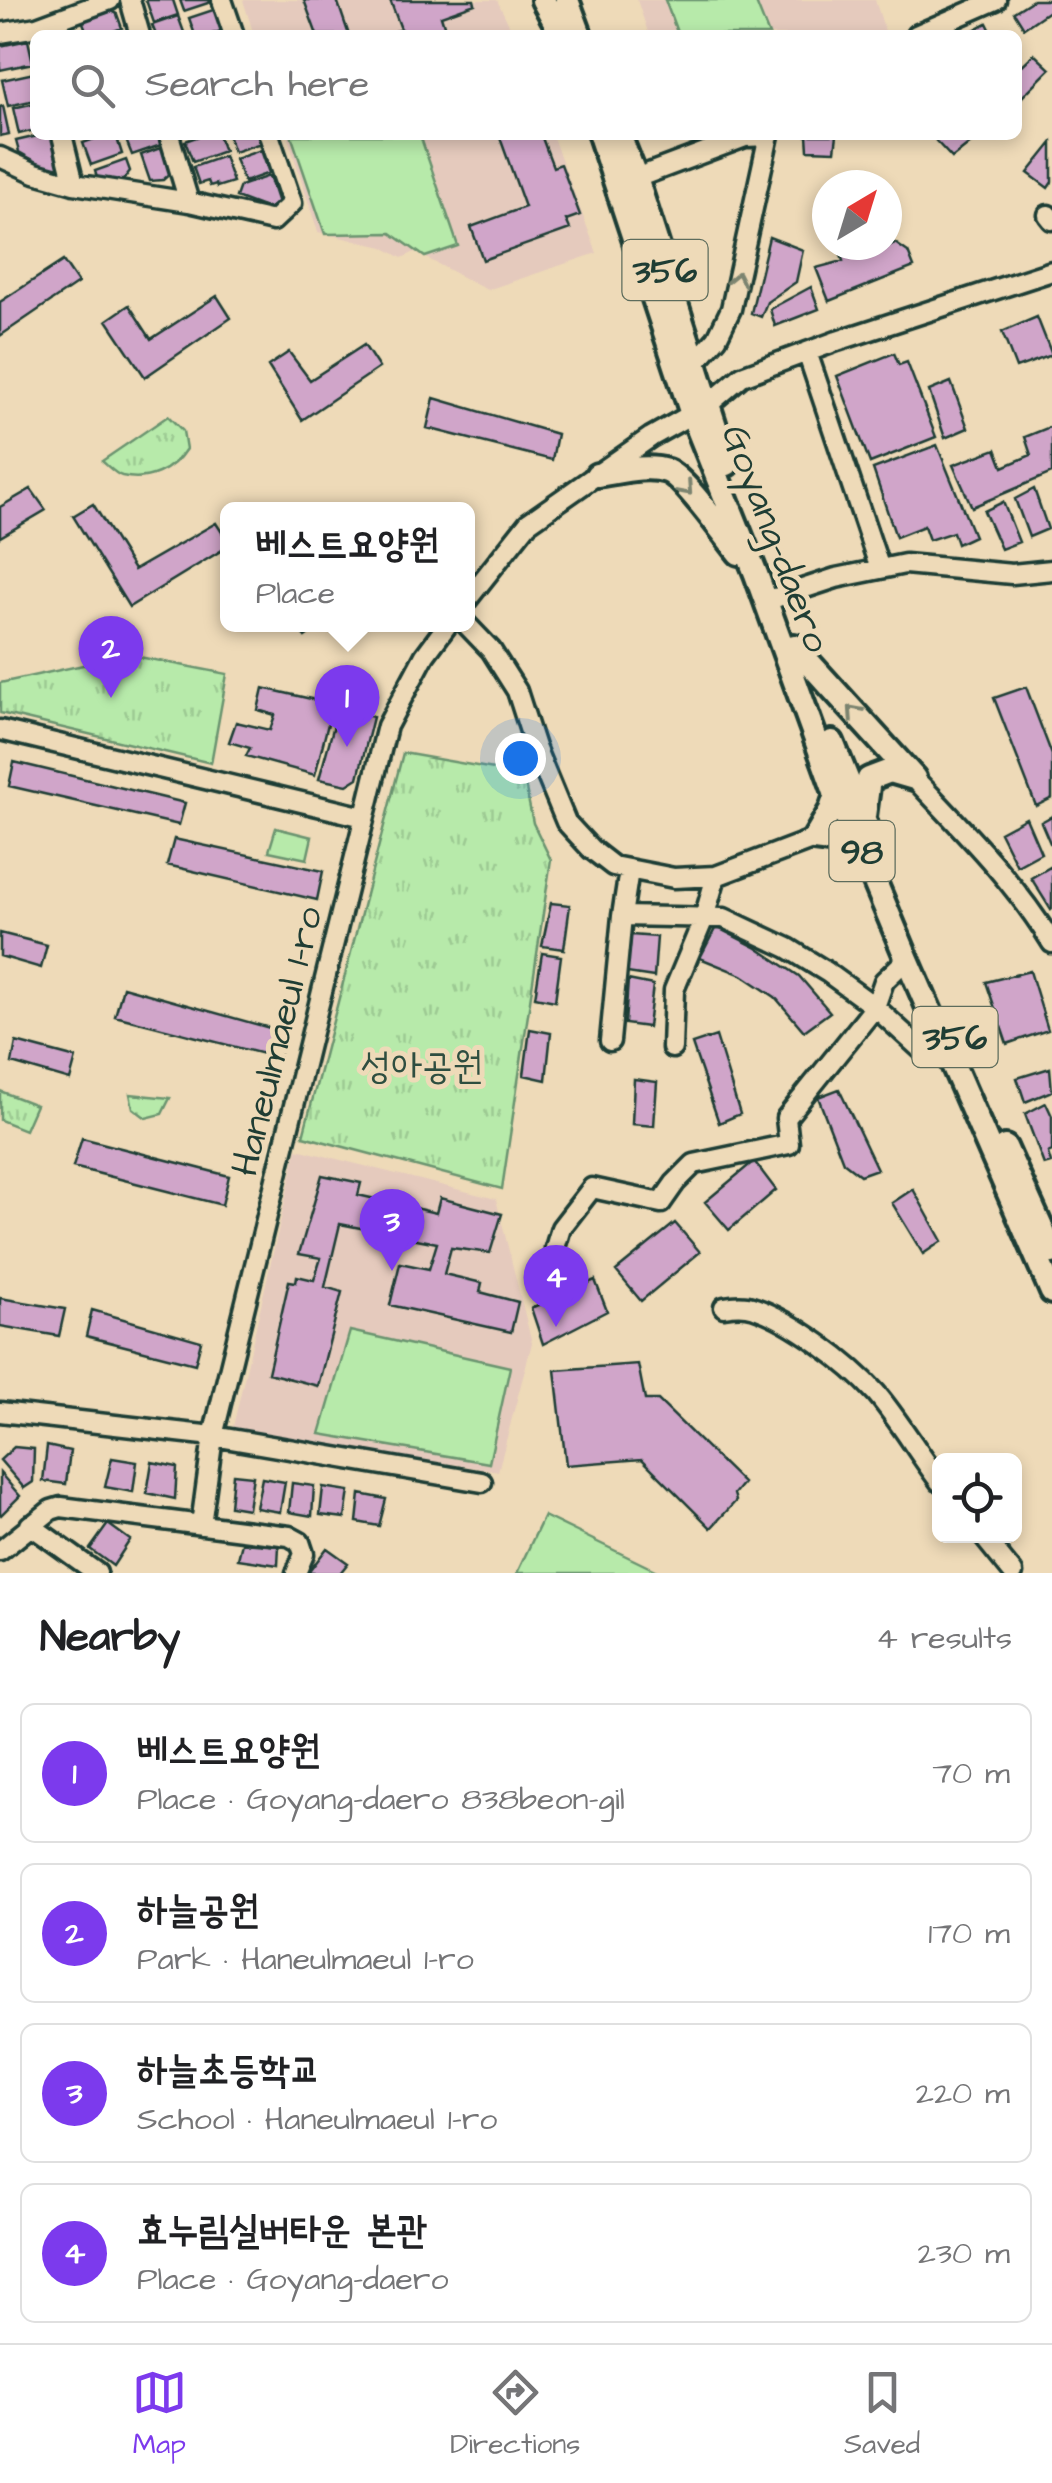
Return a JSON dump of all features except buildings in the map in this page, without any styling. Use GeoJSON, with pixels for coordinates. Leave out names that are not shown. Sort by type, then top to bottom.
{"type":"FeatureCollection","features":[{"type":"Feature","properties":{"kind":"main road"},"geometry":{"type":"LineString","coordinates":[[543,0],[559,30]]}},
{"type":"Feature","properties":{"kind":"main road"},"geometry":{"type":"LineString","coordinates":[[567,0],[578,30]]}},
{"type":"Feature","properties":{"kind":"main road","name":"Goyang-daero"},"geometry":{"type":"LineString","coordinates":[[602,140],[836,794],[1050,1283]]}},
{"type":"Feature","properties":{"kind":"main road","name":"Goyang-daero"},"geometry":{"type":"LineString","coordinates":[[621,140],[694,364],[700,410],[864,820],[1052,1252]]}},
{"type":"Feature","properties":{"kind":"main road"},"geometry":{"type":"LineString","coordinates":[[597,476],[646,468],[670,472],[756,574]]}},
{"type":"Feature","properties":{"kind":"main road"},"geometry":{"type":"LineString","coordinates":[[794,646],[914,778]]}},
{"type":"Feature","properties":{"kind":"main road"},"geometry":{"type":"LineString","coordinates":[[864,820],[869,779],[890,770],[914,778]]}},
{"type":"Feature","properties":{"kind":"main road"},"geometry":{"type":"LineString","coordinates":[[836,794],[814,839],[846,842],[862,851]]}},
{"type":"Feature","properties":{"kind":"street"},"geometry":{"type":"LineString","coordinates":[[40,30],[110,0]]}},
{"type":"Feature","properties":{"kind":"street"},"geometry":{"type":"LineString","coordinates":[[130,0],[139,30]]}},
{"type":"Feature","properties":{"kind":"street"},"geometry":{"type":"LineString","coordinates":[[222,0],[232,30]]}},
{"type":"Feature","properties":{"kind":"street"},"geometry":{"type":"LineString","coordinates":[[927,30],[996,0]]}},
{"type":"Feature","properties":{"kind":"street"},"geometry":{"type":"LineString","coordinates":[[0,33],[30,31]]}},
{"type":"Feature","properties":{"kind":"street"},"geometry":{"type":"LineString","coordinates":[[63,140],[74,184]]}},
{"type":"Feature","properties":{"kind":"street"},"geometry":{"type":"LineString","coordinates":[[171,140],[189,202]]}},
{"type":"Feature","properties":{"kind":"street"},"geometry":{"type":"LineString","coordinates":[[0,156],[35,173],[74,184],[189,202],[273,221],[292,203],[271,140]]}},
{"type":"Feature","properties":{"kind":"street"},"geometry":{"type":"LineString","coordinates":[[636,178],[737,140]]}},
{"type":"Feature","properties":{"kind":"street"},"geometry":{"type":"LineString","coordinates":[[694,364],[717,338],[731,308],[768,140]]}},
{"type":"Feature","properties":{"kind":"street"},"geometry":{"type":"LineString","coordinates":[[475,590],[528,523],[651,437],[700,410],[742,376],[1052,270]]}},
{"type":"Feature","properties":{"kind":"street"},"geometry":{"type":"LineString","coordinates":[[807,352],[880,569]]}},
{"type":"Feature","properties":{"kind":"street","name":"Goyang-daero"},"geometry":{"type":"LineString","coordinates":[[775,598],[836,578],[905,564],[1012,574],[1052,570]]}},
{"type":"Feature","properties":{"kind":"street","name":"Haneulmaeul 1-ro"},"geometry":{"type":"LineString","coordinates":[[201,1525],[213,1436],[387,726],[442,632]]}},
{"type":"Feature","properties":{"kind":"street"},"geometry":{"type":"LineString","coordinates":[[474,632],[491,650],[517,691],[566,822],[613,866],[674,878],[716,876],[814,839]]}},
{"type":"Feature","properties":{"kind":"street"},"geometry":{"type":"LineString","coordinates":[[0,730],[364,817]]}},
{"type":"Feature","properties":{"kind":"street"},"geometry":{"type":"LineString","coordinates":[[914,778],[1015,890],[1050,936]]}},
{"type":"Feature","properties":{"kind":"street"},"geometry":{"type":"LineString","coordinates":[[610,1042],[630,870]]}},
{"type":"Feature","properties":{"kind":"street"},"geometry":{"type":"LineString","coordinates":[[672,1048],[674,990],[704,918],[716,876]]}},
{"type":"Feature","properties":{"kind":"street"},"geometry":{"type":"LineString","coordinates":[[622,916],[724,918],[788,948],[827,972],[875,1007],[922,1050],[946,1048]]}},
{"type":"Feature","properties":{"kind":"street"},"geometry":{"type":"LineString","coordinates":[[554,1248],[562,1228],[592,1188],[662,1203],[694,1164],[789,1144],[786,1118],[875,1007],[884,981],[906,960]]}},
{"type":"Feature","properties":{"kind":"street"},"geometry":{"type":"LineString","coordinates":[[724,1307],[744,1305],[770,1315],[848,1367],[876,1394],[932,1471]]}},
{"type":"Feature","properties":{"kind":"street"},"geometry":{"type":"LineString","coordinates":[[0,1412],[213,1436],[482,1482]]}},
{"type":"Feature","properties":{"kind":"street"},"geometry":{"type":"LineString","coordinates":[[0,1551],[30,1525],[61,1507],[289,1536],[300,1542],[304,1554],[296,1573]]}},
{"type":"Feature","properties":{"kind":"street"},"geometry":{"type":"LineString","coordinates":[[30,1525],[98,1573]]}},
{"type":"Feature","properties":{"kind":"street"},"geometry":{"type":"LineString","coordinates":[[988,1543],[1013,1573]]}},
{"type":"Feature","properties":{"kind":"shaded area"},"geometry":{"type":"Polygon","coordinates":[[[243,0],[497,0],[512,30],[252,30],[243,0]]]}},
{"type":"Feature","properties":{"kind":"shaded area"},"geometry":{"type":"Polygon","coordinates":[[[637,0],[875,0],[885,30],[647,30],[637,0]]]}},
{"type":"Feature","properties":{"kind":"shaded area"},"geometry":{"type":"Polygon","coordinates":[[[289,140],[554,140],[597,253],[487,290],[415,252],[402,258],[383,247],[318,232],[289,140]]]}},
{"type":"Feature","properties":{"kind":"shaded area"},"geometry":{"type":"Polygon","coordinates":[[[297,1149],[496,1199],[532,1343],[498,1471],[232,1431],[297,1149]]]}},
{"type":"Feature","properties":{"kind":"green space"},"geometry":{"type":"Polygon","coordinates":[[[665,0],[755,0],[767,30],[676,30],[665,0]]]}},
{"type":"Feature","properties":{"kind":"green space"},"geometry":{"type":"Polygon","coordinates":[[[293,140],[422,140],[458,246],[425,257],[391,233],[325,234],[293,140]]]}},
{"type":"Feature","properties":{"kind":"green space"},"geometry":{"type":"Polygon","coordinates":[[[168,416],[183,431],[186,449],[166,469],[150,476],[132,477],[119,475],[102,461],[168,416]]]}},
{"type":"Feature","properties":{"kind":"green space"},"geometry":{"type":"Polygon","coordinates":[[[129,655],[227,674],[211,763],[0,713],[0,683],[129,655]]]}},
{"type":"Feature","properties":{"kind":"green space","name":"성아공원"},"geometry":{"type":"Polygon","coordinates":[[[403,753],[523,774],[533,823],[551,860],[502,1189],[303,1136],[403,753]]]}},
{"type":"Feature","properties":{"kind":"green space"},"geometry":{"type":"Polygon","coordinates":[[[276,828],[312,837],[307,859],[269,851],[276,828]]]}},
{"type":"Feature","properties":{"kind":"green space"},"geometry":{"type":"Polygon","coordinates":[[[0,1091],[36,1105],[25,1130],[0,1120],[0,1091]]]}},
{"type":"Feature","properties":{"kind":"green space"},"geometry":{"type":"Polygon","coordinates":[[[130,1094],[170,1098],[162,1114],[146,1118],[133,1108],[130,1094]]]}},
{"type":"Feature","properties":{"kind":"green space"},"geometry":{"type":"Polygon","coordinates":[[[350,1331],[510,1367],[489,1463],[320,1434],[350,1331]]]}},
{"type":"Feature","properties":{"kind":"green space"},"geometry":{"type":"Polygon","coordinates":[[[544,1516],[661,1573],[517,1573],[544,1516]]]}},
{"type":"Feature","properties":{"kind":"place","name":"하늘공원"},"geometry":{"type":"Point","coordinates":[111,698]}},
{"type":"Feature","properties":{"kind":"place","name":"베스트요양원"},"geometry":{"type":"Point","coordinates":[347,747]}},
{"type":"Feature","properties":{"kind":"place","name":"하늘초등학교"},"geometry":{"type":"Point","coordinates":[392,1271]}},
{"type":"Feature","properties":{"kind":"place","name":"효누림실버타운 본관"},"geometry":{"type":"Point","coordinates":[556,1327]}}]}
